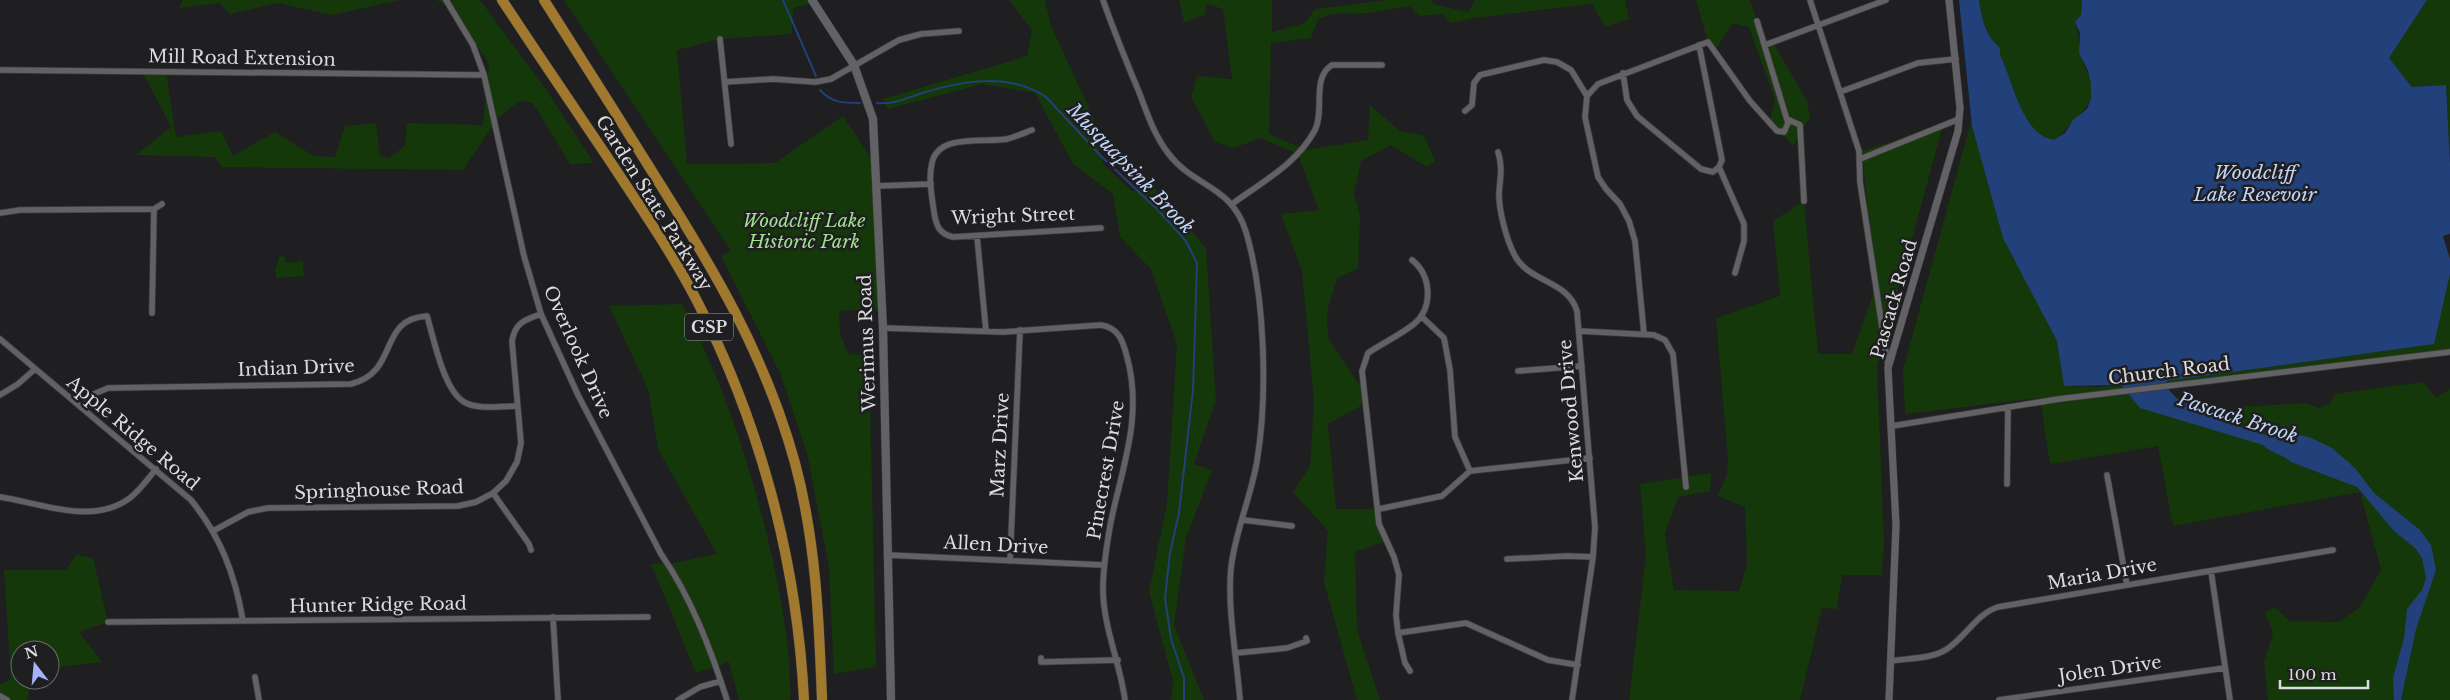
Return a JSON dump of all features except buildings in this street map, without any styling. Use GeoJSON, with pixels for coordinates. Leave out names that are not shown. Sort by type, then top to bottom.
{"type":"FeatureCollection","features":[{"type":"Feature","properties":{"kind":"highway","name":"Garden State Parkway"},"geometry":{"type":"LineString","coordinates":[[502,0],[664,244],[696,300],[723,357],[756,446],[782,538],[798,632],[804,700]]}},
{"type":"Feature","properties":{"kind":"highway","name":"Garden State Parkway"},"geometry":{"type":"LineString","coordinates":[[544,0],[706,259],[738,315],[764,373],[795,465],[809,527],[817,591],[822,700]]}},
{"type":"Feature","properties":{"kind":"main road","name":"Werimus Road"},"geometry":{"type":"LineString","coordinates":[[812,0],[854,65],[873,119],[883,328],[892,700]]}},
{"type":"Feature","properties":{"kind":"street","name":"Overlook Drive"},"geometry":{"type":"LineString","coordinates":[[446,0],[472,45],[484,76],[524,256],[541,314],[578,395],[661,554],[682,588],[726,700]]}},
{"type":"Feature","properties":{"kind":"street"},"geometry":{"type":"LineString","coordinates":[[1103,0],[1115,35],[1162,145],[1179,166],[1222,194],[1232,204],[1242,220],[1251,252],[1259,298],[1262,340],[1262,405],[1260,443],[1231,568],[1231,594],[1240,700]]}},
{"type":"Feature","properties":{"kind":"street"},"geometry":{"type":"LineString","coordinates":[[1810,0],[1860,159],[1860,182],[1888,368]]}},
{"type":"Feature","properties":{"kind":"street"},"geometry":{"type":"LineString","coordinates":[[1765,45],[1886,0]]}},
{"type":"Feature","properties":{"kind":"street","name":"Pascack Road"},"geometry":{"type":"LineString","coordinates":[[1889,700],[1896,533],[1888,368],[1954,144],[1959,119],[1956,59],[1950,0]]}},
{"type":"Feature","properties":{"kind":"street"},"geometry":{"type":"LineString","coordinates":[[1587,96],[1598,84],[1708,42],[1750,101],[1777,131],[1787,129],[1787,119],[1757,21]]}},
{"type":"Feature","properties":{"kind":"street"},"geometry":{"type":"LineString","coordinates":[[725,82],[788,79],[815,82],[830,79],[904,38],[959,31]]}},
{"type":"Feature","properties":{"kind":"street"},"geometry":{"type":"LineString","coordinates":[[720,39],[731,144]]}},
{"type":"Feature","properties":{"kind":"street"},"geometry":{"type":"LineString","coordinates":[[1623,73],[1627,100],[1637,116],[1701,169],[1709,172],[1719,167],[1722,160],[1699,45]]}},
{"type":"Feature","properties":{"kind":"street"},"geometry":{"type":"LineString","coordinates":[[1840,92],[1918,64],[1956,59]]}},
{"type":"Feature","properties":{"kind":"street"},"geometry":{"type":"LineString","coordinates":[[1465,111],[1472,106],[1474,83],[1480,75],[1536,61],[1550,60],[1564,66],[1576,76],[1587,96],[1585,117],[1598,177],[1626,212],[1635,242],[1644,334]]}},
{"type":"Feature","properties":{"kind":"street"},"geometry":{"type":"LineString","coordinates":[[1232,204],[1290,163],[1304,147],[1318,122],[1320,86],[1327,69],[1332,66],[1382,65]]}},
{"type":"Feature","properties":{"kind":"street","name":"Mill Road Extension"},"geometry":{"type":"LineString","coordinates":[[0,70],[484,76]]}},
{"type":"Feature","properties":{"kind":"street"},"geometry":{"type":"LineString","coordinates":[[1787,119],[1800,125],[1804,200]]}},
{"type":"Feature","properties":{"kind":"street"},"geometry":{"type":"LineString","coordinates":[[1860,159],[1959,119]]}},
{"type":"Feature","properties":{"kind":"street","name":"Wright Street"},"geometry":{"type":"LineString","coordinates":[[1032,130],[1006,139],[946,145],[933,158],[931,184],[935,223],[941,232],[953,237],[1101,228]]}},
{"type":"Feature","properties":{"kind":"street","name":"Kenwood Drive"},"geometry":{"type":"LineString","coordinates":[[1498,152],[1502,167],[1500,202],[1514,254],[1531,274],[1567,292],[1575,304],[1579,332],[1595,528],[1594,557],[1572,700]]}},
{"type":"Feature","properties":{"kind":"street"},"geometry":{"type":"LineString","coordinates":[[1719,167],[1744,224],[1744,241],[1734,272]]}},
{"type":"Feature","properties":{"kind":"street"},"geometry":{"type":"LineString","coordinates":[[877,186],[931,184]]}},
{"type":"Feature","properties":{"kind":"street"},"geometry":{"type":"LineString","coordinates":[[0,214],[20,210],[154,209],[162,204]]}},
{"type":"Feature","properties":{"kind":"street"},"geometry":{"type":"LineString","coordinates":[[152,313],[154,209]]}},
{"type":"Feature","properties":{"kind":"street"},"geometry":{"type":"LineString","coordinates":[[977,236],[986,331]]}},
{"type":"Feature","properties":{"kind":"street"},"geometry":{"type":"LineString","coordinates":[[1410,671],[1405,663],[1398,633],[1396,614],[1398,575],[1394,557],[1379,524],[1379,509],[1362,372],[1368,353],[1414,323],[1420,316],[1428,298],[1428,287],[1419,265],[1412,260]]}},
{"type":"Feature","properties":{"kind":"street","name":"Springhouse Road"},"geometry":{"type":"LineString","coordinates":[[214,531],[248,512],[268,508],[458,506],[476,502],[493,493],[512,472],[521,443],[512,342],[513,333],[520,322],[541,314]]}},
{"type":"Feature","properties":{"kind":"street","name":"Indian Drive"},"geometry":{"type":"LineString","coordinates":[[82,408],[94,394],[108,388],[351,384],[360,382],[372,376],[381,365],[392,339],[403,323],[427,316],[447,379],[460,399],[481,407],[517,406]]}},
{"type":"Feature","properties":{"kind":"street"},"geometry":{"type":"LineString","coordinates":[[1420,316],[1444,338],[1450,370],[1455,437],[1470,471]]}},
{"type":"Feature","properties":{"kind":"street","name":"Pinecrest Drive"},"geometry":{"type":"LineString","coordinates":[[883,328],[986,331],[1101,325],[1112,328],[1123,341],[1133,383],[1134,412],[1104,565],[1104,604],[1118,660],[1125,700]]}},
{"type":"Feature","properties":{"kind":"street","name":"Marz Drive"},"geometry":{"type":"LineString","coordinates":[[1010,561],[1020,330]]}},
{"type":"Feature","properties":{"kind":"street"},"geometry":{"type":"LineString","coordinates":[[1579,332],[1654,334],[1665,340],[1673,354],[1686,487]]}},
{"type":"Feature","properties":{"kind":"street","name":"Apple Ridge Road"},"geometry":{"type":"LineString","coordinates":[[0,339],[191,500],[214,531],[234,577],[243,622]]}},
{"type":"Feature","properties":{"kind":"street","name":"Church Road"},"geometry":{"type":"LineString","coordinates":[[1892,426],[2008,407],[2125,391],[2450,352]]}},
{"type":"Feature","properties":{"kind":"street"},"geometry":{"type":"LineString","coordinates":[[1518,371],[1582,366]]}},
{"type":"Feature","properties":{"kind":"street"},"geometry":{"type":"LineString","coordinates":[[0,395],[18,384],[36,369]]}},
{"type":"Feature","properties":{"kind":"street"},"geometry":{"type":"LineString","coordinates":[[2007,484],[2008,407]]}},
{"type":"Feature","properties":{"kind":"street"},"geometry":{"type":"LineString","coordinates":[[1379,509],[1442,496],[1470,471],[1590,458]]}},
{"type":"Feature","properties":{"kind":"street"},"geometry":{"type":"LineString","coordinates":[[0,497],[57,510],[103,509],[130,498],[156,469]]}},
{"type":"Feature","properties":{"kind":"street"},"geometry":{"type":"LineString","coordinates":[[2107,475],[2127,585]]}},
{"type":"Feature","properties":{"kind":"street"},"geometry":{"type":"LineString","coordinates":[[493,493],[529,544],[530,550]]}},
{"type":"Feature","properties":{"kind":"street"},"geometry":{"type":"LineString","coordinates":[[1243,520],[1292,526]]}},
{"type":"Feature","properties":{"kind":"street","name":"Maria Drive"},"geometry":{"type":"LineString","coordinates":[[1891,662],[1941,652],[1954,644],[1982,615],[1995,608],[2333,550]]}},
{"type":"Feature","properties":{"kind":"street","name":"Allen Drive"},"geometry":{"type":"LineString","coordinates":[[887,555],[1104,565]]}},
{"type":"Feature","properties":{"kind":"street"},"geometry":{"type":"LineString","coordinates":[[1507,559],[1568,556],[1594,557]]}},
{"type":"Feature","properties":{"kind":"street"},"geometry":{"type":"LineString","coordinates":[[2211,571],[2230,700]]}},
{"type":"Feature","properties":{"kind":"street"},"geometry":{"type":"LineString","coordinates":[[553,617],[558,700]]}},
{"type":"Feature","properties":{"kind":"street","name":"Hunter Ridge Road"},"geometry":{"type":"LineString","coordinates":[[108,622],[648,617]]}},
{"type":"Feature","properties":{"kind":"street"},"geometry":{"type":"LineString","coordinates":[[1398,633],[1466,623],[1548,660],[1578,665]]}},
{"type":"Feature","properties":{"kind":"street"},"geometry":{"type":"LineString","coordinates":[[1236,653],[1287,648],[1307,641],[1306,638]]}},
{"type":"Feature","properties":{"kind":"street"},"geometry":{"type":"LineString","coordinates":[[1041,658],[1041,662],[1118,660]]}},
{"type":"Feature","properties":{"kind":"street","name":"Jolen Drive"},"geometry":{"type":"LineString","coordinates":[[1999,700],[2225,668]]}},
{"type":"Feature","properties":{"kind":"street"},"geometry":{"type":"LineString","coordinates":[[255,678],[259,700]]}},
{"type":"Feature","properties":{"kind":"street"},"geometry":{"type":"LineString","coordinates":[[678,700],[700,687],[720,681]]}},
{"type":"Feature","properties":{"kind":"street"},"geometry":{"type":"LineString","coordinates":[[2057,692],[2058,700]]}},
{"type":"Feature","properties":{"kind":"street"},"geometry":{"type":"LineString","coordinates":[[0,696],[7,700]]}},
{"type":"Feature","properties":{"kind":"green space"},"geometry":{"type":"Polygon","coordinates":[[[183,0],[399,0],[332,15],[278,3],[230,14],[219,3],[179,8],[183,0]]]}},
{"type":"Feature","properties":{"kind":"green space"},"geometry":{"type":"Polygon","coordinates":[[[437,0],[480,0],[545,88],[594,163],[570,164],[533,103],[519,101],[498,118],[463,170],[222,167],[215,157],[136,155],[171,127],[142,71],[166,72],[176,137],[221,131],[233,156],[275,132],[314,156],[335,157],[345,126],[376,123],[380,155],[389,158],[405,146],[407,123],[483,125],[489,63],[453,11],[437,0]]]}},
{"type":"Feature","properties":{"kind":"green space","name":"Woodcliff Lake Historic Park"},"geometry":{"type":"Polygon","coordinates":[[[564,0],[812,0],[815,3],[793,8],[792,34],[720,39],[677,50],[687,164],[775,163],[843,116],[875,164],[882,308],[839,311],[840,333],[848,354],[869,355],[876,667],[834,674],[829,567],[807,453],[780,373],[721,256],[731,251],[564,0]]]}},
{"type":"Feature","properties":{"kind":"green space"},"geometry":{"type":"Polygon","coordinates":[[[1009,0],[1045,0],[1051,26],[1094,119],[1096,140],[1104,165],[1132,191],[1154,187],[1206,248],[1216,400],[1194,464],[1212,470],[1186,538],[1174,625],[1204,700],[1171,700],[1173,681],[1149,592],[1167,503],[1177,344],[1151,269],[1120,237],[1113,194],[1073,164],[1035,93],[982,84],[888,109],[883,99],[1027,56],[1032,30],[1009,0]]]}},
{"type":"Feature","properties":{"kind":"green space"},"geometry":{"type":"Polygon","coordinates":[[[1179,0],[1272,0],[1272,32],[1305,23],[1315,9],[1388,0],[1431,0],[1433,4],[1468,12],[1475,0],[1625,0],[1629,19],[1605,27],[1592,4],[1474,18],[1451,23],[1442,14],[1419,16],[1409,6],[1370,13],[1332,14],[1318,19],[1311,38],[1271,43],[1269,134],[1306,150],[1368,140],[1370,105],[1400,131],[1424,136],[1435,161],[1427,167],[1391,145],[1361,161],[1354,193],[1360,216],[1358,269],[1337,278],[1327,312],[1328,338],[1364,392],[1366,403],[1328,424],[1336,509],[1379,509],[1379,524],[1387,541],[1355,552],[1357,630],[1380,700],[1357,700],[1324,582],[1328,531],[1293,492],[1310,466],[1314,401],[1302,271],[1281,214],[1319,210],[1297,153],[1260,138],[1234,148],[1215,142],[1191,97],[1197,76],[1232,79],[1223,9],[1207,4],[1205,15],[1184,22],[1179,0]]]}},
{"type":"Feature","properties":{"kind":"green space"},"geometry":{"type":"Polygon","coordinates":[[[1696,0],[1750,0],[1765,45],[1775,46],[1807,101],[1810,117],[1793,146],[1770,120],[1775,100],[1749,27],[1733,23],[1715,50],[1708,42],[1696,0]]]}},
{"type":"Feature","properties":{"kind":"green space"},"geometry":{"type":"Polygon","coordinates":[[[1979,0],[2082,0],[2081,15],[2075,22],[2081,59],[2090,79],[2091,96],[2085,109],[2056,139],[2047,139],[2041,136],[2026,120],[2000,55],[2000,48],[1991,38],[1985,26],[1979,0]]]}},
{"type":"Feature","properties":{"kind":"green space"},"geometry":{"type":"Polygon","coordinates":[[[2427,0],[2450,0],[2450,163],[2446,85],[2412,87],[2389,58],[2427,0]]]}},
{"type":"Feature","properties":{"kind":"green space"},"geometry":{"type":"Polygon","coordinates":[[[1971,122],[2002,234],[2057,341],[2064,386],[2096,387],[2155,382],[2433,344],[2450,274],[2450,352],[2167,389],[2184,403],[2225,422],[2239,407],[2307,403],[2318,408],[2330,404],[2335,394],[2423,382],[2436,398],[2450,389],[2450,700],[2268,700],[2264,662],[2273,633],[2265,613],[2274,607],[2290,621],[2339,622],[2360,607],[2381,570],[2360,492],[2173,526],[2158,446],[2050,464],[2040,398],[1905,414],[1903,370],[1971,122]]]}},
{"type":"Feature","properties":{"kind":"green space"},"geometry":{"type":"Polygon","coordinates":[[[1943,125],[1877,367],[1884,542],[1882,575],[1842,575],[1837,609],[1822,608],[1800,700],[1629,700],[1646,555],[1640,484],[1711,473],[1710,491],[1678,497],[1665,534],[1674,590],[1739,591],[1747,564],[1745,507],[1718,496],[1727,474],[1728,459],[1716,318],[1780,296],[1773,221],[1804,201],[1818,354],[1852,354],[1875,288],[1862,151],[1943,125]]]}},
{"type":"Feature","properties":{"kind":"green space"},"geometry":{"type":"Polygon","coordinates":[[[280,255],[285,257],[285,263],[303,261],[304,276],[276,278],[275,270],[280,255]]]}},
{"type":"Feature","properties":{"kind":"green space"},"geometry":{"type":"Polygon","coordinates":[[[682,304],[712,366],[724,397],[747,462],[765,528],[783,613],[788,648],[790,700],[739,700],[729,662],[696,673],[651,564],[669,564],[717,554],[658,449],[648,389],[609,306],[682,304]]]}},
{"type":"Feature","properties":{"kind":"green space"},"geometry":{"type":"Polygon","coordinates":[[[76,555],[93,558],[108,622],[79,632],[102,662],[60,667],[60,640],[10,640],[10,663],[4,570],[66,570],[76,555]]]}},
{"type":"Feature","properties":{"kind":"green space"},"geometry":{"type":"Polygon","coordinates":[[[10,680],[10,690],[30,690],[27,700],[0,700],[0,685],[10,680]]]}},
{"type":"Feature","properties":{"kind":"water","name":"Woodcliff Lake Resevoir"},"geometry":{"type":"Polygon","coordinates":[[[1959,0],[1979,0],[1985,26],[1991,38],[2000,48],[2000,55],[2026,118],[2034,129],[2043,136],[2054,140],[2065,133],[2073,120],[2087,109],[2091,98],[2091,84],[2088,71],[2079,53],[2080,33],[2075,22],[2081,15],[2082,0],[2427,0],[2389,58],[2412,87],[2446,85],[2450,163],[2450,234],[2443,236],[2450,259],[2450,274],[2434,344],[2166,381],[2167,388],[2176,398],[2220,421],[2266,435],[2275,434],[2290,438],[2297,434],[2332,448],[2355,468],[2374,493],[2420,530],[2431,545],[2436,570],[2416,629],[2401,700],[2394,700],[2393,678],[2404,638],[2407,609],[2422,590],[2426,578],[2422,558],[2416,549],[2394,531],[2357,487],[2291,462],[2263,445],[2140,408],[2121,385],[2064,386],[2057,341],[2003,238],[1972,126],[1959,0]]]}},
{"type":"Feature","properties":{"kind":"waterway","name":"Musquapsink Brook"},"geometry":{"type":"LineString","coordinates":[[783,0],[816,76]]}},
{"type":"Feature","properties":{"kind":"waterway","name":"Musquapsink Brook"},"geometry":{"type":"LineString","coordinates":[[877,103],[894,102],[969,82],[1001,82],[1017,84],[1032,89],[1046,97],[1102,157],[1158,210],[1186,241],[1197,263],[1193,390],[1179,513],[1170,553],[1165,598],[1171,639],[1184,678],[1184,700]]}},
{"type":"Feature","properties":{"kind":"waterway","name":"Musquapsink Brook"},"geometry":{"type":"LineString","coordinates":[[820,90],[833,100],[860,103]]}},
{"type":"Feature","properties":{"kind":"water label","name":"Pascack Brook"},"geometry":{"type":"Point","coordinates":[2238,417]}}]}
